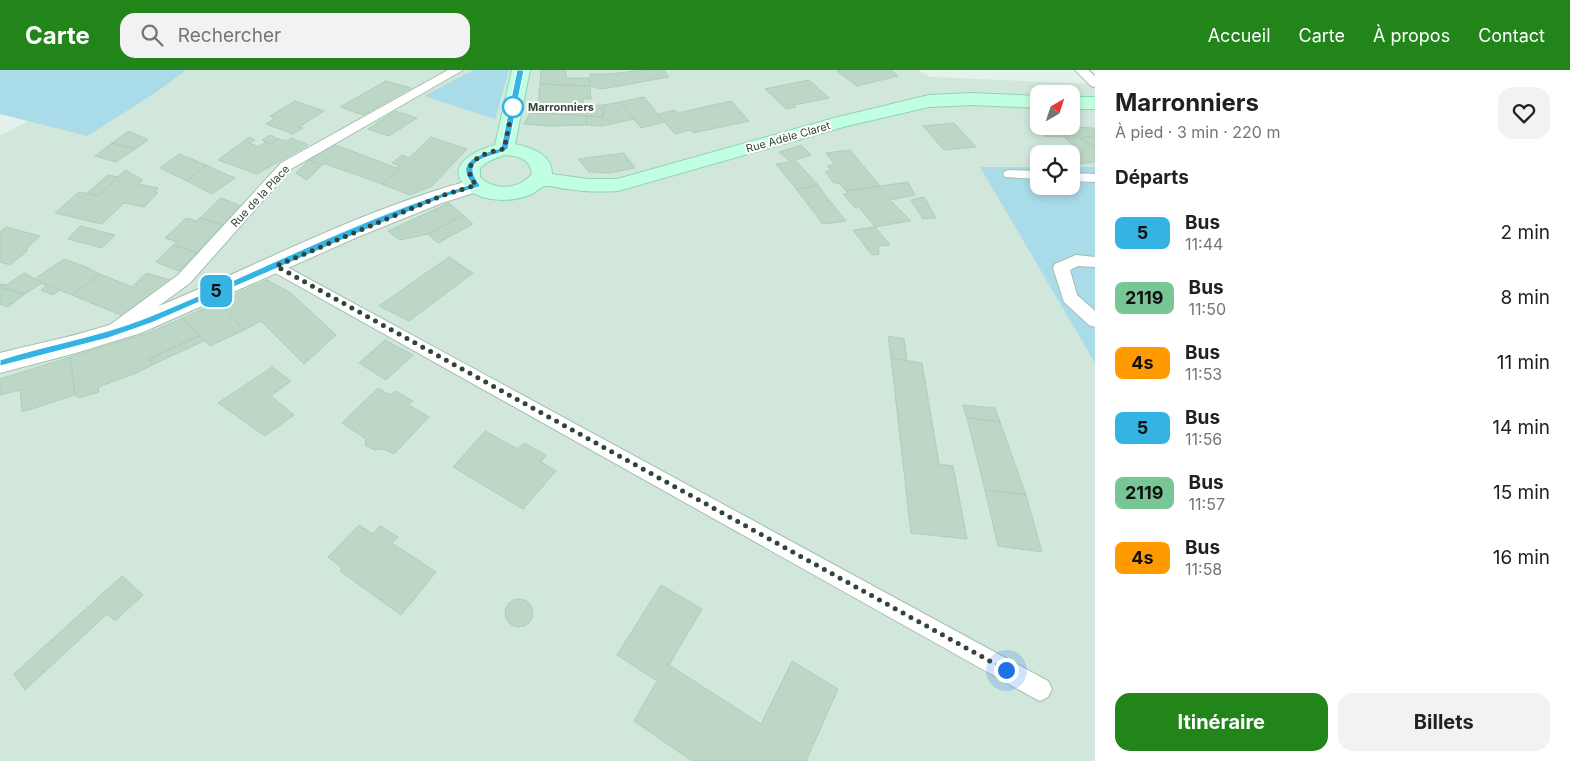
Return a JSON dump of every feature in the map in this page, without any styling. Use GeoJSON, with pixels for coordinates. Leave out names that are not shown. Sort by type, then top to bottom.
{"type":"FeatureCollection","features":[{"type":"Feature","properties":{"kind":"street"},"geometry":{"type":"LineString","coordinates":[[504,149],[521,70]]}},
{"type":"Feature","properties":{"kind":"street","name":"Rue Adèle Claret"},"geometry":{"type":"LineString","coordinates":[[540,179],[594,186],[618,185],[842,122],[929,101],[972,99],[1030,102]]}},
{"type":"Feature","properties":{"kind":"street"},"geometry":{"type":"LineString","coordinates":[[1080,103],[1095,103]]}},
{"type":"Feature","properties":{"kind":"street"},"geometry":{"type":"LineString","coordinates":[[504,149],[520,151],[533,156],[541,164],[542,174],[540,179],[526,189],[510,193],[494,192],[476,185],[470,178],[469,170],[473,162],[481,156],[504,149]]}},
{"type":"Feature","properties":{"kind":"street"},"geometry":{"type":"LineString","coordinates":[[0,363],[108,334],[148,320],[441,196],[476,185]]}},
{"type":"Feature","properties":{"kind":"lane","name":"Rue de la Place"},"geometry":{"type":"LineString","coordinates":[[108,334],[184,279],[286,166],[457,70]]}},
{"type":"Feature","properties":{"kind":"lane"},"geometry":{"type":"LineString","coordinates":[[1081,70],[1095,83]]}},
{"type":"Feature","properties":{"kind":"lane"},"geometry":{"type":"LineString","coordinates":[[1010,174],[1030,175]]}},
{"type":"Feature","properties":{"kind":"lane"},"geometry":{"type":"LineString","coordinates":[[1080,177],[1095,178]]}},
{"type":"Feature","properties":{"kind":"lane"},"geometry":{"type":"LineString","coordinates":[[1095,262],[1076,260],[1061,268],[1070,298],[1095,321]]}},
{"type":"Feature","properties":{"kind":"lane"},"geometry":{"type":"LineString","coordinates":[[276,266],[1040,689]]}},
{"type":"Feature","properties":{"kind":"shaded area"},"geometry":{"type":"Polygon","coordinates":[[[0,70],[186,70],[158,91],[87,136],[0,114],[0,70]]]}},
{"type":"Feature","properties":{"kind":"shaded area"},"geometry":{"type":"Polygon","coordinates":[[[119,70],[917,70],[931,77],[1095,84],[1095,761],[0,761],[0,136],[119,70]]]}},
{"type":"Feature","properties":{"kind":"shaded area"},"geometry":{"type":"Polygon","coordinates":[[[473,70],[509,70],[495,119],[424,96],[473,70]]]}},
{"type":"Feature","properties":{"kind":"shaded area"},"geometry":{"type":"Polygon","coordinates":[[[980,167],[1030,167],[1030,195],[1080,195],[1080,167],[1095,167],[1095,363],[980,167]]]}},
{"type":"Feature","properties":{"kind":"building"},"geometry":{"type":"Polygon","coordinates":[[[541,70],[566,70],[566,78],[590,78],[590,86],[540,84],[541,70]]]}},
{"type":"Feature","properties":{"kind":"building"},"geometry":{"type":"Polygon","coordinates":[[[664,70],[669,77],[602,89],[590,86],[590,74],[664,70]]]}},
{"type":"Feature","properties":{"kind":"building"},"geometry":{"type":"Polygon","coordinates":[[[891,70],[898,76],[857,86],[837,71],[891,70]]]}},
{"type":"Feature","properties":{"kind":"building"},"geometry":{"type":"Polygon","coordinates":[[[809,80],[829,98],[794,105],[796,107],[786,109],[765,89],[809,80]]]}},
{"type":"Feature","properties":{"kind":"building"},"geometry":{"type":"Polygon","coordinates":[[[386,81],[411,88],[363,115],[340,107],[386,81]]]}},
{"type":"Feature","properties":{"kind":"building"},"geometry":{"type":"Polygon","coordinates":[[[540,84],[590,86],[591,99],[583,99],[583,106],[604,105],[603,117],[537,113],[540,84]]]}},
{"type":"Feature","properties":{"kind":"building"},"geometry":{"type":"Polygon","coordinates":[[[644,97],[665,122],[641,128],[620,102],[644,97]]]}},
{"type":"Feature","properties":{"kind":"building"},"geometry":{"type":"Polygon","coordinates":[[[295,101],[324,111],[299,127],[303,128],[293,134],[266,124],[275,118],[270,116],[295,101]]]}},
{"type":"Feature","properties":{"kind":"building"},"geometry":{"type":"Polygon","coordinates":[[[731,101],[749,121],[693,133],[690,130],[675,134],[658,114],[675,110],[678,113],[731,101]]]}},
{"type":"Feature","properties":{"kind":"building"},"geometry":{"type":"Polygon","coordinates":[[[620,102],[634,119],[602,126],[586,125],[587,116],[603,117],[604,105],[620,102]]]}},
{"type":"Feature","properties":{"kind":"building"},"geometry":{"type":"Polygon","coordinates":[[[395,111],[417,118],[389,136],[368,129],[395,111]]]}},
{"type":"Feature","properties":{"kind":"building"},"geometry":{"type":"Polygon","coordinates":[[[530,113],[587,116],[586,125],[548,126],[524,124],[530,113]]]}},
{"type":"Feature","properties":{"kind":"building"},"geometry":{"type":"Polygon","coordinates":[[[954,123],[976,147],[944,150],[923,126],[954,123]]]}},
{"type":"Feature","properties":{"kind":"building"},"geometry":{"type":"Polygon","coordinates":[[[1080,127],[1092,128],[1095,136],[1080,138],[1095,148],[1095,162],[1080,164],[1080,154],[1082,154],[1080,152],[1080,145],[1072,145],[1066,139],[1065,135],[1080,135],[1080,127]]]}},
{"type":"Feature","properties":{"kind":"building"},"geometry":{"type":"Polygon","coordinates":[[[129,131],[148,140],[135,149],[112,143],[129,131]]]}},
{"type":"Feature","properties":{"kind":"building"},"geometry":{"type":"Polygon","coordinates":[[[270,135],[278,139],[271,144],[262,140],[270,135]]]}},
{"type":"Feature","properties":{"kind":"building"},"geometry":{"type":"Polygon","coordinates":[[[1066,135],[1066,137],[1044,136],[1066,135]]]}},
{"type":"Feature","properties":{"kind":"building"},"geometry":{"type":"Polygon","coordinates":[[[1095,136],[1095,148],[1080,138],[1095,136]]]}},
{"type":"Feature","properties":{"kind":"building"},"geometry":{"type":"Polygon","coordinates":[[[249,137],[255,140],[249,143],[258,147],[266,142],[271,144],[278,139],[286,141],[291,138],[308,145],[257,174],[218,160],[249,137]]]}},
{"type":"Feature","properties":{"kind":"building"},"geometry":{"type":"Polygon","coordinates":[[[431,137],[467,149],[432,186],[410,195],[382,184],[399,169],[396,168],[400,166],[392,163],[402,155],[409,158],[431,137]]]}},
{"type":"Feature","properties":{"kind":"building"},"geometry":{"type":"Polygon","coordinates":[[[112,143],[135,149],[116,162],[95,156],[112,143]]]}},
{"type":"Feature","properties":{"kind":"building"},"geometry":{"type":"Polygon","coordinates":[[[333,144],[399,169],[382,184],[326,164],[319,165],[309,160],[333,144]]]}},
{"type":"Feature","properties":{"kind":"building"},"geometry":{"type":"Polygon","coordinates":[[[801,145],[811,155],[795,160],[818,185],[797,190],[776,164],[790,162],[779,152],[801,145]]]}},
{"type":"Feature","properties":{"kind":"building"},"geometry":{"type":"Polygon","coordinates":[[[850,150],[880,186],[846,191],[839,183],[834,183],[825,172],[831,170],[827,166],[834,164],[826,153],[850,150]]]}},
{"type":"Feature","properties":{"kind":"building"},"geometry":{"type":"Polygon","coordinates":[[[624,153],[635,168],[609,173],[589,172],[578,159],[624,153]]]}},
{"type":"Feature","properties":{"kind":"building"},"geometry":{"type":"Polygon","coordinates":[[[179,154],[206,165],[187,181],[160,168],[179,154]]]}},
{"type":"Feature","properties":{"kind":"building"},"geometry":{"type":"Polygon","coordinates":[[[309,160],[322,165],[307,180],[296,173],[309,160]]]}},
{"type":"Feature","properties":{"kind":"building"},"geometry":{"type":"Polygon","coordinates":[[[206,165],[235,178],[212,194],[187,181],[206,165]]]}},
{"type":"Feature","properties":{"kind":"building"},"geometry":{"type":"Polygon","coordinates":[[[125,170],[143,180],[139,184],[158,188],[155,192],[158,193],[144,207],[124,203],[102,224],[55,213],[79,192],[98,196],[125,170]]]}},
{"type":"Feature","properties":{"kind":"building"},"geometry":{"type":"Polygon","coordinates":[[[108,175],[118,177],[98,196],[87,193],[108,175]]]}},
{"type":"Feature","properties":{"kind":"building"},"geometry":{"type":"Polygon","coordinates":[[[908,182],[915,195],[890,200],[911,221],[875,227],[859,207],[855,208],[843,194],[848,193],[846,191],[908,182]]]}},
{"type":"Feature","properties":{"kind":"building"},"geometry":{"type":"Polygon","coordinates":[[[818,185],[846,221],[823,224],[797,190],[818,185]]]}},
{"type":"Feature","properties":{"kind":"building"},"geometry":{"type":"Polygon","coordinates":[[[924,197],[936,218],[923,219],[911,200],[924,197]]]}},
{"type":"Feature","properties":{"kind":"building"},"geometry":{"type":"Polygon","coordinates":[[[221,198],[241,206],[223,225],[200,218],[221,198]]]}},
{"type":"Feature","properties":{"kind":"building"},"geometry":{"type":"Polygon","coordinates":[[[449,203],[463,215],[428,234],[400,240],[388,231],[449,203]]]}},
{"type":"Feature","properties":{"kind":"building"},"geometry":{"type":"Polygon","coordinates":[[[463,215],[473,224],[438,243],[428,234],[463,215]]]}},
{"type":"Feature","properties":{"kind":"building"},"geometry":{"type":"Polygon","coordinates":[[[186,218],[196,221],[200,218],[223,225],[197,253],[173,245],[177,242],[165,238],[186,218]]]}},
{"type":"Feature","properties":{"kind":"building"},"geometry":{"type":"Polygon","coordinates":[[[80,226],[115,235],[102,248],[68,239],[80,226]]]}},
{"type":"Feature","properties":{"kind":"building"},"geometry":{"type":"Polygon","coordinates":[[[6,227],[40,236],[26,249],[28,250],[10,265],[0,262],[0,232],[6,227]]]}},
{"type":"Feature","properties":{"kind":"building"},"geometry":{"type":"Polygon","coordinates":[[[875,227],[890,245],[878,246],[879,254],[872,255],[853,230],[875,227]]]}},
{"type":"Feature","properties":{"kind":"building"},"geometry":{"type":"Polygon","coordinates":[[[173,245],[197,253],[179,271],[156,262],[173,245]]]}},
{"type":"Feature","properties":{"kind":"building"},"geometry":{"type":"Polygon","coordinates":[[[449,257],[473,273],[409,321],[379,306],[449,257]]]}},
{"type":"Feature","properties":{"kind":"building"},"geometry":{"type":"Polygon","coordinates":[[[64,259],[100,274],[72,295],[33,280],[64,259]]]}},
{"type":"Feature","properties":{"kind":"building"},"geometry":{"type":"Polygon","coordinates":[[[24,273],[42,283],[25,294],[2,288],[24,273]]]}},
{"type":"Feature","properties":{"kind":"building"},"geometry":{"type":"Polygon","coordinates":[[[146,273],[170,280],[159,293],[128,318],[72,295],[100,274],[132,287],[146,273]]]}},
{"type":"Feature","properties":{"kind":"building"},"geometry":{"type":"Polygon","coordinates":[[[267,280],[291,293],[336,335],[304,364],[261,321],[244,330],[218,302],[267,280]]]}},
{"type":"Feature","properties":{"kind":"building"},"geometry":{"type":"Polygon","coordinates":[[[0,284],[6,285],[2,288],[25,294],[8,307],[0,304],[0,284]]]}},
{"type":"Feature","properties":{"kind":"building"},"geometry":{"type":"Polygon","coordinates":[[[47,285],[60,290],[53,295],[41,290],[47,285]]]}},
{"type":"Feature","properties":{"kind":"building"},"geometry":{"type":"Polygon","coordinates":[[[218,302],[244,330],[210,346],[183,318],[218,302]]]}},
{"type":"Feature","properties":{"kind":"building"},"geometry":{"type":"Polygon","coordinates":[[[183,318],[199,336],[148,359],[154,364],[137,373],[98,387],[99,392],[79,398],[75,395],[70,357],[148,333],[183,318]]]}},
{"type":"Feature","properties":{"kind":"building"},"geometry":{"type":"Polygon","coordinates":[[[199,336],[204,341],[154,364],[148,359],[199,336]]]}},
{"type":"Feature","properties":{"kind":"building"},"geometry":{"type":"Polygon","coordinates":[[[888,336],[904,339],[907,361],[891,358],[888,336]]]}},
{"type":"Feature","properties":{"kind":"building"},"geometry":{"type":"Polygon","coordinates":[[[385,340],[413,355],[386,380],[359,363],[385,340]]]}},
{"type":"Feature","properties":{"kind":"building"},"geometry":{"type":"Polygon","coordinates":[[[70,357],[75,395],[22,412],[20,390],[0,395],[0,379],[70,357]]]}},
{"type":"Feature","properties":{"kind":"building"},"geometry":{"type":"Polygon","coordinates":[[[891,358],[922,363],[939,464],[953,466],[967,539],[911,533],[891,358]]]}},
{"type":"Feature","properties":{"kind":"building"},"geometry":{"type":"Polygon","coordinates":[[[272,367],[291,381],[271,396],[294,415],[265,436],[218,403],[272,367]]]}},
{"type":"Feature","properties":{"kind":"building"},"geometry":{"type":"Polygon","coordinates":[[[378,388],[390,395],[395,391],[413,401],[409,405],[429,417],[394,454],[383,449],[375,450],[366,446],[365,438],[342,423],[378,388]]]}},
{"type":"Feature","properties":{"kind":"building"},"geometry":{"type":"Polygon","coordinates":[[[963,405],[995,408],[1000,422],[967,418],[963,405]]]}},
{"type":"Feature","properties":{"kind":"building"},"geometry":{"type":"Polygon","coordinates":[[[967,418],[1000,422],[1026,495],[985,490],[967,418]]]}},
{"type":"Feature","properties":{"kind":"building"},"geometry":{"type":"Polygon","coordinates":[[[485,431],[518,449],[524,443],[546,455],[541,462],[556,471],[523,509],[453,467],[485,431]]]}},
{"type":"Feature","properties":{"kind":"building"},"geometry":{"type":"Polygon","coordinates":[[[985,490],[1026,495],[1042,552],[998,546],[985,490]]]}},
{"type":"Feature","properties":{"kind":"building"},"geometry":{"type":"Polygon","coordinates":[[[359,525],[373,534],[380,526],[398,537],[392,543],[436,572],[401,615],[340,571],[342,568],[328,557],[359,525]]]}},
{"type":"Feature","properties":{"kind":"building"},"geometry":{"type":"Polygon","coordinates":[[[122,576],[143,595],[115,621],[107,614],[25,690],[14,674],[122,576]]]}},
{"type":"Feature","properties":{"kind":"building"},"geometry":{"type":"Polygon","coordinates":[[[661,585],[702,609],[669,665],[761,724],[792,661],[838,689],[806,761],[692,761],[634,721],[657,681],[617,655],[661,585]]]}},
{"type":"Feature","properties":{"kind":"building"},"geometry":{"type":"Polygon","coordinates":[[[519,599],[529,603],[533,613],[529,623],[519,627],[509,623],[505,613],[509,603],[519,599]]]}},
{"type":"Feature","properties":{"kind":"bus line","name":"5"},"geometry":{"type":"LineString","coordinates":[[0,363],[108,334],[148,320],[357,230],[441,196],[476,185],[470,178],[469,170],[473,162],[492,151],[504,149],[521,70]]}},
{"type":"Feature","properties":{"kind":"place","name":"Marronniers"},"geometry":{"type":"Point","coordinates":[513,107]}},
{"type":"Feature","properties":{"kind":"route"},"geometry":{"type":"LineString","coordinates":[[513,107],[504,149],[492,151],[481,156],[473,162],[469,170],[470,178],[476,185],[441,196],[311,249],[276,266],[1006,670]]}}]}
